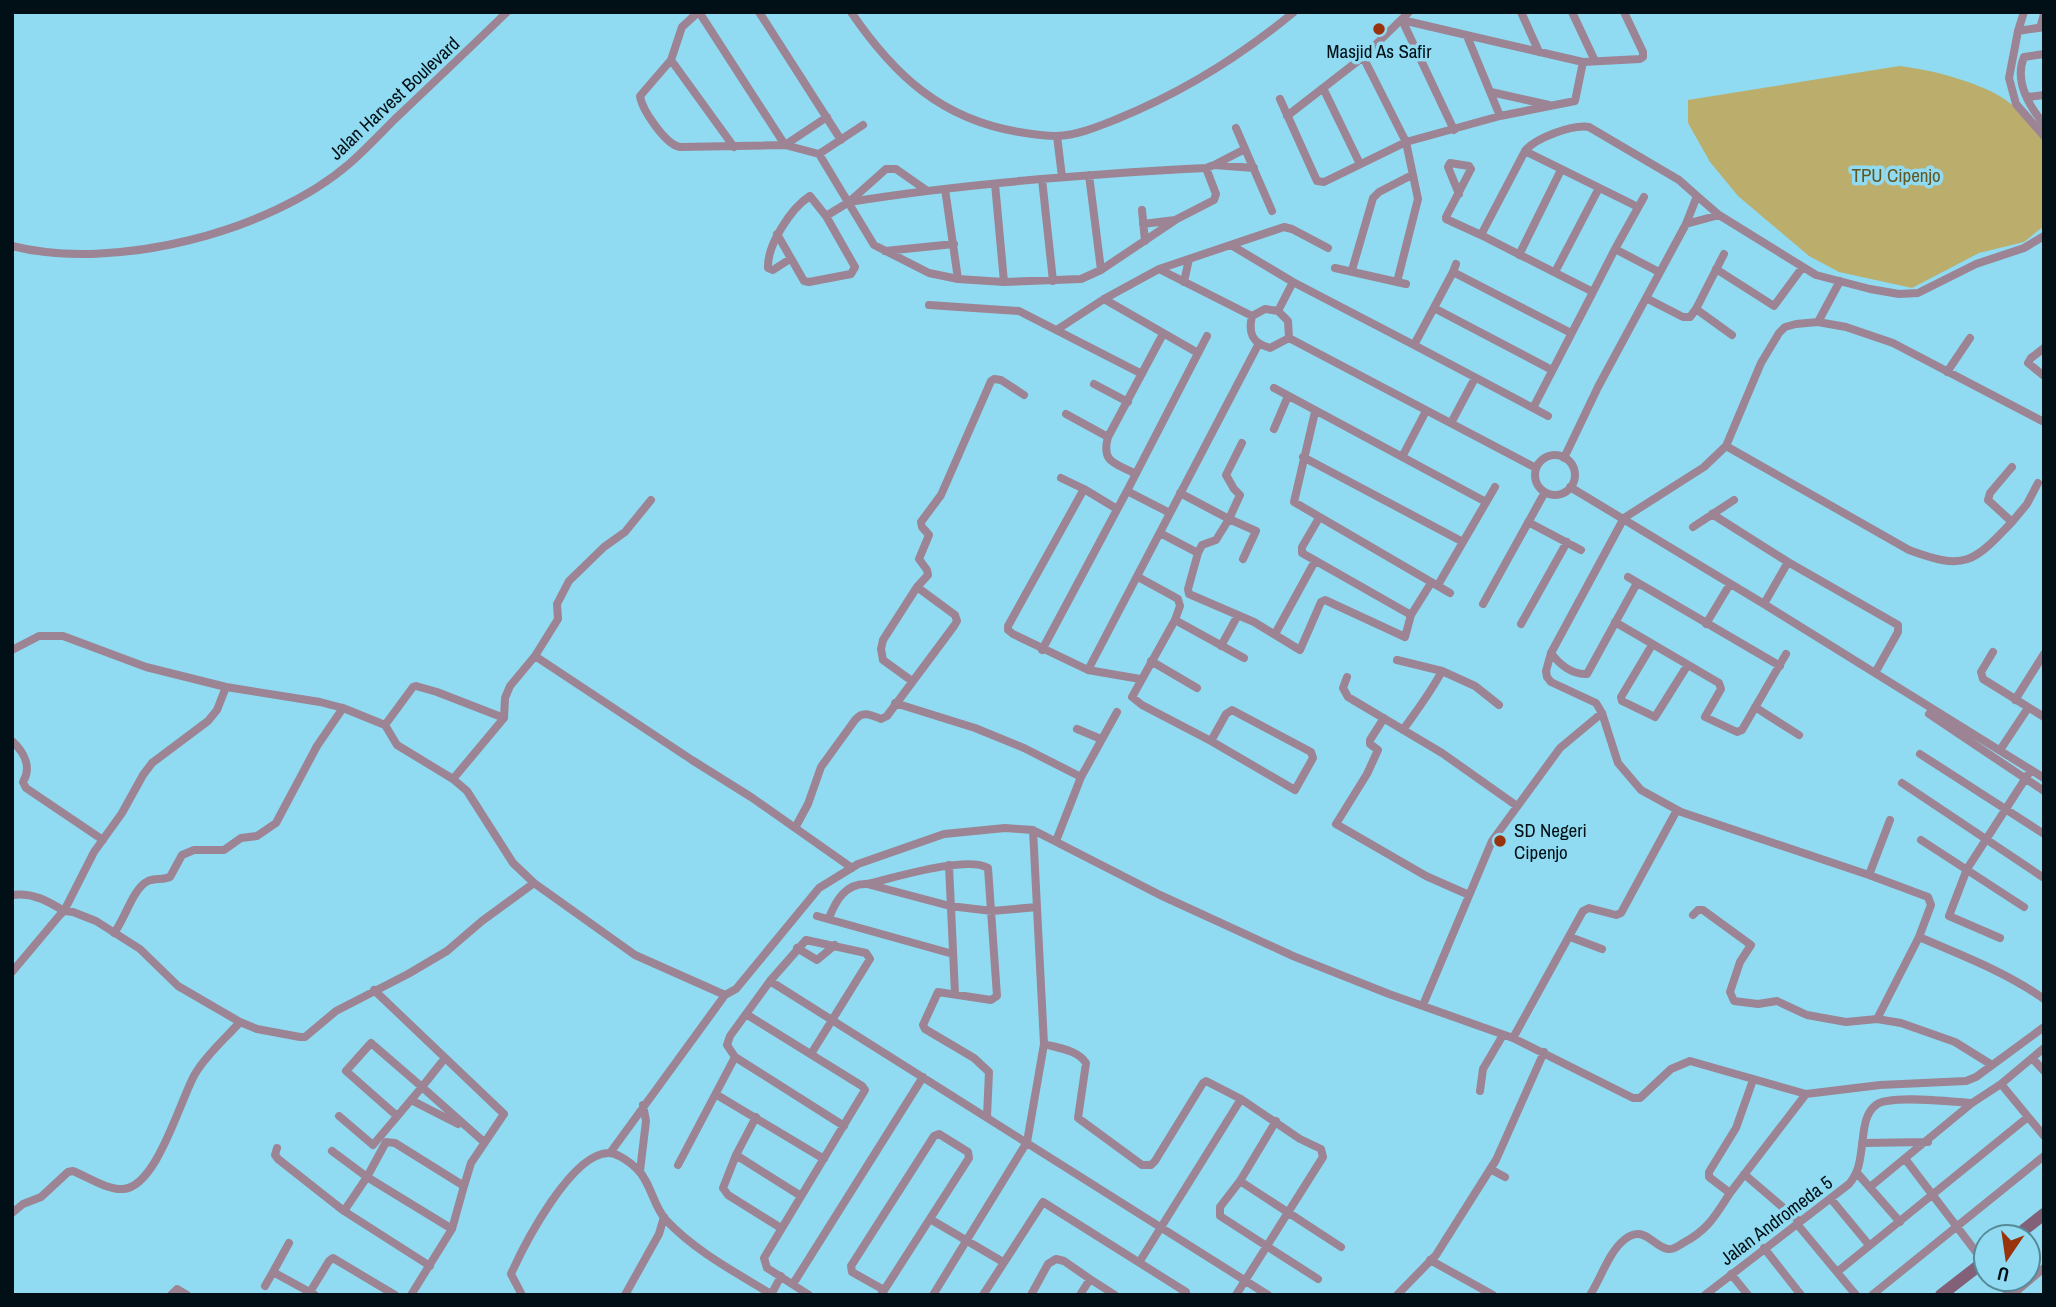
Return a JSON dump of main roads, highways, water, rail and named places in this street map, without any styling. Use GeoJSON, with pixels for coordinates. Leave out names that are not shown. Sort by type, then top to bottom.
{"type":"FeatureCollection","features":[{"type":"Feature","properties":{"kind":"place","name":"Masjid As Safir"},"geometry":{"type":"Point","coordinates":[1379,29]}},
{"type":"Feature","properties":{"kind":"place","name":"SD Negeri Cipenjo"},"geometry":{"type":"Point","coordinates":[1500,841]}},
{"type":"Feature","properties":{"kind":"park label","name":"TPU Cipenjo"},"geometry":{"type":"Point","coordinates":[1896,175]}}]}
